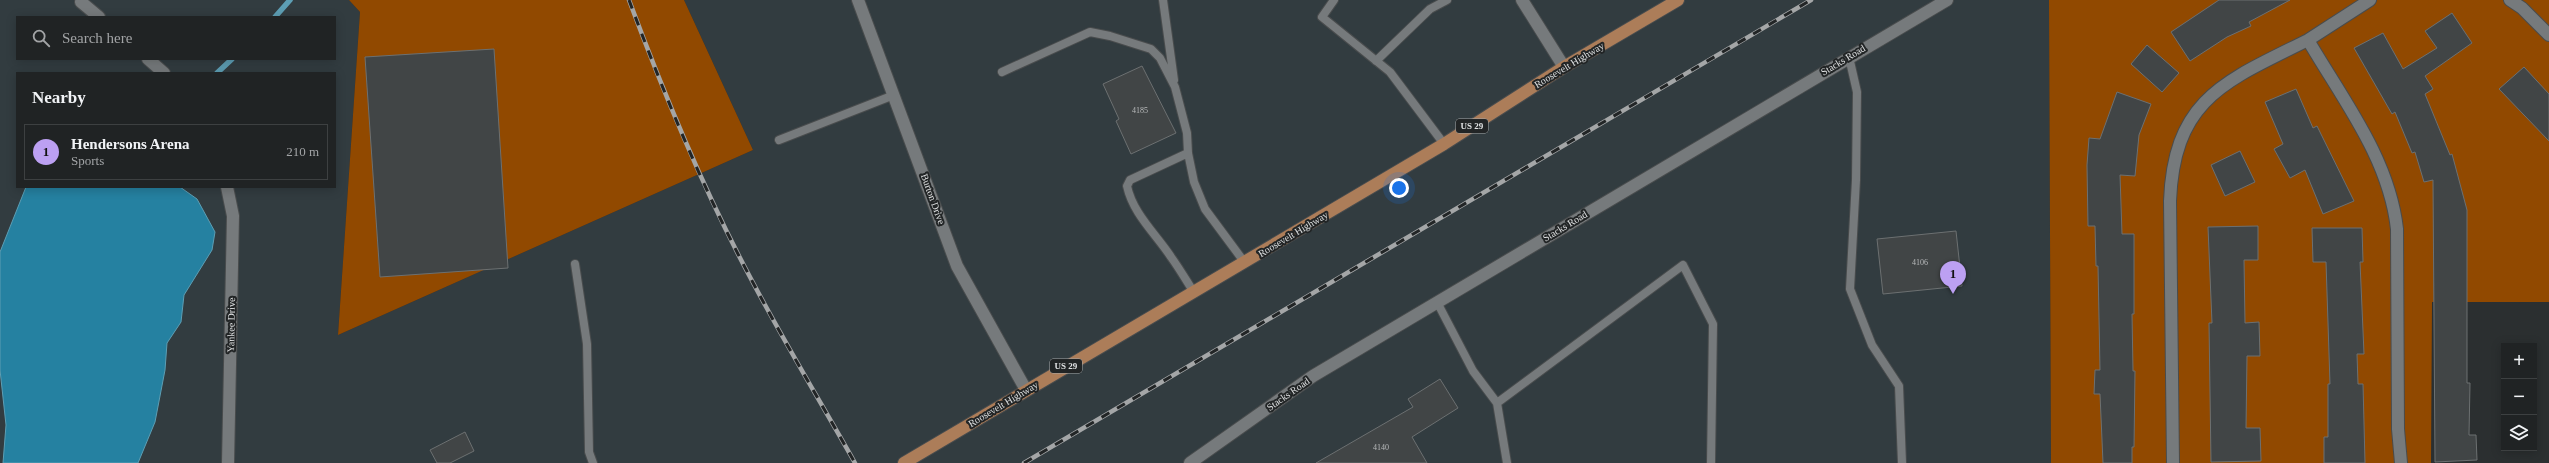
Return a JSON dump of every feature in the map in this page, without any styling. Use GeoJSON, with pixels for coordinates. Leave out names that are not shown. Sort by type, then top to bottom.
{"type":"FeatureCollection","features":[{"type":"Feature","properties":{"kind":"main road","name":"Roosevelt Highway"},"geometry":{"type":"LineString","coordinates":[[904,463],[1444,144],[1564,68],[1678,0]]}},
{"type":"Feature","properties":{"kind":"street","name":"Burton Drive"},"geometry":{"type":"LineString","coordinates":[[858,0],[957,266],[1026,390]]}},
{"type":"Feature","properties":{"kind":"street"},"geometry":{"type":"LineString","coordinates":[[1522,0],[1564,68]]}},
{"type":"Feature","properties":{"kind":"street","name":"Stacks Road"},"geometry":{"type":"LineString","coordinates":[[1190,463],[1313,376],[1947,0]]}},
{"type":"Feature","properties":{"kind":"street"},"geometry":{"type":"LineString","coordinates":[[2173,463],[2170,201],[2171,175],[2183,134],[2198,108],[2216,90],[2257,65],[2308,40],[2370,0]]}},
{"type":"Feature","properties":{"kind":"street"},"geometry":{"type":"LineString","coordinates":[[2510,0],[2522,8],[2549,35]]}},
{"type":"Feature","properties":{"kind":"street"},"geometry":{"type":"LineString","coordinates":[[80,1],[98,16]]}},
{"type":"Feature","properties":{"kind":"street"},"geometry":{"type":"LineString","coordinates":[[2308,40],[2370,144],[2386,179],[2394,204],[2397,229],[2398,429],[2401,463]]}},
{"type":"Feature","properties":{"kind":"street"},"geometry":{"type":"LineString","coordinates":[[149,60],[163,72]]}},
{"type":"Feature","properties":{"kind":"street","name":"Yankee Drive"},"geometry":{"type":"LineString","coordinates":[[227,188],[233,216],[228,463]]}},
{"type":"Feature","properties":{"kind":"lane"},"geometry":{"type":"LineString","coordinates":[[1163,0],[1175,87],[1187,134],[1188,152],[1194,182],[1205,209],[1215,227],[1244,263]]}},
{"type":"Feature","properties":{"kind":"lane"},"geometry":{"type":"LineString","coordinates":[[1334,0],[1322,17],[1390,72],[1444,144]]}},
{"type":"Feature","properties":{"kind":"lane"},"geometry":{"type":"LineString","coordinates":[[1376,61],[1430,9],[1444,1]]}},
{"type":"Feature","properties":{"kind":"lane"},"geometry":{"type":"LineString","coordinates":[[1002,72],[1090,32],[1110,36],[1151,49],[1160,58],[1175,87]]}},
{"type":"Feature","properties":{"kind":"lane"},"geometry":{"type":"LineString","coordinates":[[1849,57],[1857,92],[1856,180],[1850,289],[1872,345],[1899,386],[1902,463]]}},
{"type":"Feature","properties":{"kind":"lane"},"geometry":{"type":"LineString","coordinates":[[779,140],[894,95]]}},
{"type":"Feature","properties":{"kind":"lane"},"geometry":{"type":"LineString","coordinates":[[1188,152],[1130,180],[1127,186],[1129,195],[1142,219],[1172,257],[1193,292]]}},
{"type":"Feature","properties":{"kind":"lane"},"geometry":{"type":"LineString","coordinates":[[575,264],[587,344],[589,452],[593,463]]}},
{"type":"Feature","properties":{"kind":"lane"},"geometry":{"type":"LineString","coordinates":[[1497,403],[1683,265],[1713,324],[1711,463]]}},
{"type":"Feature","properties":{"kind":"lane"},"geometry":{"type":"LineString","coordinates":[[1437,302],[1473,371],[1497,403],[1507,463]]}},
{"type":"Feature","properties":{"kind":"shaded area"},"geometry":{"type":"Polygon","coordinates":[[[0,0],[349,0],[360,12],[338,335],[753,150],[684,0],[2049,0],[2051,463],[0,463],[0,0]]]}},
{"type":"Feature","properties":{"kind":"shaded area"},"geometry":{"type":"Polygon","coordinates":[[[349,0],[684,0],[753,150],[338,335],[360,12],[349,0]]]}},
{"type":"Feature","properties":{"kind":"shaded area"},"geometry":{"type":"Polygon","coordinates":[[[2049,0],[2549,0],[2549,302],[2432,302],[2431,463],[2051,463],[2049,0]]]}},
{"type":"Feature","properties":{"kind":"water"},"geometry":{"type":"Polygon","coordinates":[[[26,188],[181,188],[197,199],[215,232],[212,250],[184,295],[181,322],[167,343],[165,370],[155,422],[138,463],[3,463],[6,425],[0,370],[0,252],[26,188]]]}},
{"type":"Feature","properties":{"kind":"building"},"geometry":{"type":"Polygon","coordinates":[[[2219,0],[2290,0],[2249,22],[2251,26],[2227,37],[2190,61],[2171,32],[2219,0]]]}},
{"type":"Feature","properties":{"kind":"building"},"geometry":{"type":"Polygon","coordinates":[[[2452,13],[2472,43],[2425,76],[2433,89],[2425,94],[2450,155],[2452,154],[2467,210],[2467,383],[2470,383],[2469,435],[2476,435],[2477,460],[2435,462],[2433,180],[2424,182],[2415,152],[2412,153],[2395,112],[2392,114],[2354,48],[2383,33],[2403,69],[2437,48],[2425,31],[2452,13]]]}},
{"type":"Feature","properties":{"kind":"building"},"geometry":{"type":"Polygon","coordinates":[[[2147,45],[2179,73],[2162,92],[2131,64],[2147,45]]]}},
{"type":"Feature","properties":{"kind":"building"},"geometry":{"type":"Polygon","coordinates":[[[494,49],[508,268],[380,277],[365,57],[494,49]]]}},
{"type":"Feature","properties":{"kind":"building"},"geometry":{"type":"Polygon","coordinates":[[[1142,66],[1176,133],[1131,154],[1116,121],[1119,119],[1103,84],[1142,66]]]}},
{"type":"Feature","properties":{"kind":"building"},"geometry":{"type":"Polygon","coordinates":[[[2524,67],[2549,94],[2549,141],[2499,89],[2524,67]]]}},
{"type":"Feature","properties":{"kind":"building"},"geometry":{"type":"Polygon","coordinates":[[[2296,89],[2313,128],[2317,126],[2354,201],[2323,214],[2305,170],[2290,178],[2274,149],[2283,144],[2265,102],[2296,89]]]}},
{"type":"Feature","properties":{"kind":"building"},"geometry":{"type":"Polygon","coordinates":[[[2117,92],[2151,104],[2139,135],[2135,176],[2120,175],[2122,234],[2134,234],[2134,314],[2132,314],[2133,371],[2135,371],[2134,447],[2132,447],[2132,463],[2103,463],[2100,394],[2094,394],[2095,370],[2100,370],[2098,266],[2096,266],[2095,226],[2088,226],[2087,165],[2089,138],[2100,139],[2117,92]]]}},
{"type":"Feature","properties":{"kind":"building"},"geometry":{"type":"Polygon","coordinates":[[[2240,151],[2255,182],[2225,196],[2211,165],[2240,151]]]}},
{"type":"Feature","properties":{"kind":"building"},"geometry":{"type":"Polygon","coordinates":[[[2258,226],[2258,260],[2244,260],[2245,323],[2259,322],[2260,356],[2247,356],[2246,428],[2260,428],[2261,461],[2211,462],[2209,323],[2212,323],[2208,227],[2258,226]]]}},
{"type":"Feature","properties":{"kind":"building"},"geometry":{"type":"Polygon","coordinates":[[[2312,228],[2362,228],[2363,262],[2360,262],[2364,354],[2357,354],[2358,384],[2363,384],[2365,463],[2324,463],[2324,437],[2328,437],[2328,384],[2330,384],[2326,262],[2313,262],[2312,228]]]}},
{"type":"Feature","properties":{"kind":"building"},"geometry":{"type":"Polygon","coordinates":[[[1956,231],[1962,286],[1883,294],[1877,239],[1956,231]]]}},
{"type":"Feature","properties":{"kind":"building"},"geometry":{"type":"Polygon","coordinates":[[[1440,379],[1458,408],[1412,437],[1427,463],[1316,463],[1413,407],[1408,399],[1440,379]]]}},
{"type":"Feature","properties":{"kind":"building"},"geometry":{"type":"Polygon","coordinates":[[[465,432],[474,451],[450,463],[437,463],[430,450],[465,432]]]}},
{"type":"Feature","properties":{"kind":"waterway"},"geometry":{"type":"LineString","coordinates":[[276,16],[290,0]]}},
{"type":"Feature","properties":{"kind":"waterway"},"geometry":{"type":"LineString","coordinates":[[218,72],[231,60]]}},
{"type":"Feature","properties":{"kind":"railway"},"geometry":{"type":"LineString","coordinates":[[629,0],[670,105],[700,175],[732,243],[788,347],[855,463]]}},
{"type":"Feature","properties":{"kind":"railway"},"geometry":{"type":"LineString","coordinates":[[1024,463],[1811,0]]}},
{"type":"Feature","properties":{"kind":"place","name":"Hendersons Arena"},"geometry":{"type":"Point","coordinates":[1953,294]}}]}
